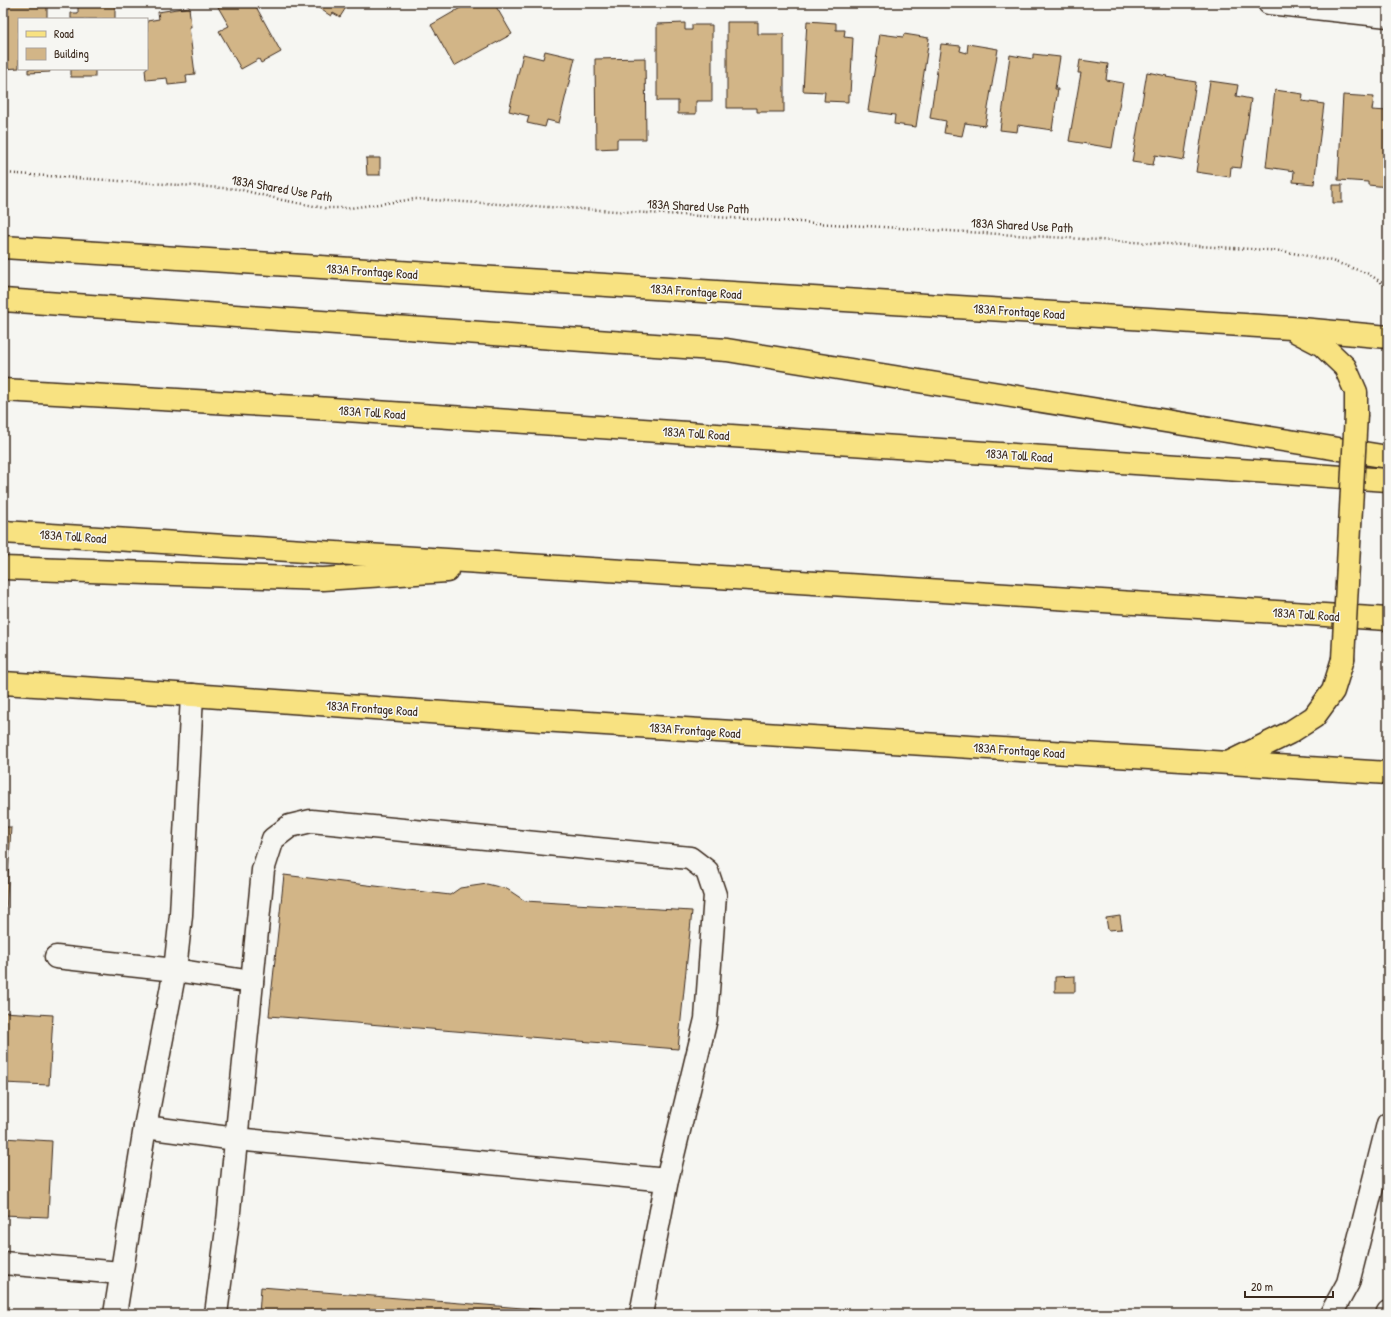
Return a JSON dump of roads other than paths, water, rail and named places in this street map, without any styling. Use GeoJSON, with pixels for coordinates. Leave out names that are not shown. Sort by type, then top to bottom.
{"type":"FeatureCollection","features":[{"type":"Feature","properties":{"kind":"main road","name":"183A Frontage Road"},"geometry":{"type":"LineString","coordinates":[[3,248],[1291,328],[1388,337]]}},
{"type":"Feature","properties":{"kind":"main road"},"geometry":{"type":"LineString","coordinates":[[3,300],[727,350],[1388,457]]}},
{"type":"Feature","properties":{"kind":"main road"},"geometry":{"type":"LineString","coordinates":[[1229,763],[1289,733],[1314,717],[1334,691],[1343,659],[1356,392],[1345,367],[1322,345],[1291,328]]}},
{"type":"Feature","properties":{"kind":"main road","name":"183A Toll Road"},"geometry":{"type":"LineString","coordinates":[[3,390],[331,409],[1388,480]]}},
{"type":"Feature","properties":{"kind":"main road","name":"183A Toll Road"},"geometry":{"type":"LineString","coordinates":[[3,532],[1388,619]]}},
{"type":"Feature","properties":{"kind":"main road"},"geometry":{"type":"LineString","coordinates":[[3,568],[323,579],[542,565]]}},
{"type":"Feature","properties":{"kind":"main road","name":"183A Frontage Road"},"geometry":{"type":"LineString","coordinates":[[3,683],[541,720],[1388,772]]}},
{"type":"Feature","properties":{"kind":"street"},"geometry":{"type":"LineString","coordinates":[[1269,3],[1388,16]]}},
{"type":"Feature","properties":{"kind":"street"},"geometry":{"type":"LineString","coordinates":[[115,1314],[145,1127],[175,970],[181,915],[192,695]]}},
{"type":"Feature","properties":{"kind":"street"},"geometry":{"type":"LineString","coordinates":[[216,1314],[228,1221],[263,870],[273,840],[290,826],[311,821],[690,858],[707,871],[715,895],[706,1019],[668,1180],[641,1314]]}},
{"type":"Feature","properties":{"kind":"street"},"geometry":{"type":"LineString","coordinates":[[56,957],[175,970],[252,982]]}},
{"type":"Feature","properties":{"kind":"street"},"geometry":{"type":"LineString","coordinates":[[1331,1314],[1348,1283],[1388,1124]]}},
{"type":"Feature","properties":{"kind":"street"},"geometry":{"type":"LineString","coordinates":[[145,1127],[236,1139],[668,1180]]}},
{"type":"Feature","properties":{"kind":"street"},"geometry":{"type":"LineString","coordinates":[[3,1263],[121,1273]]}}]}
